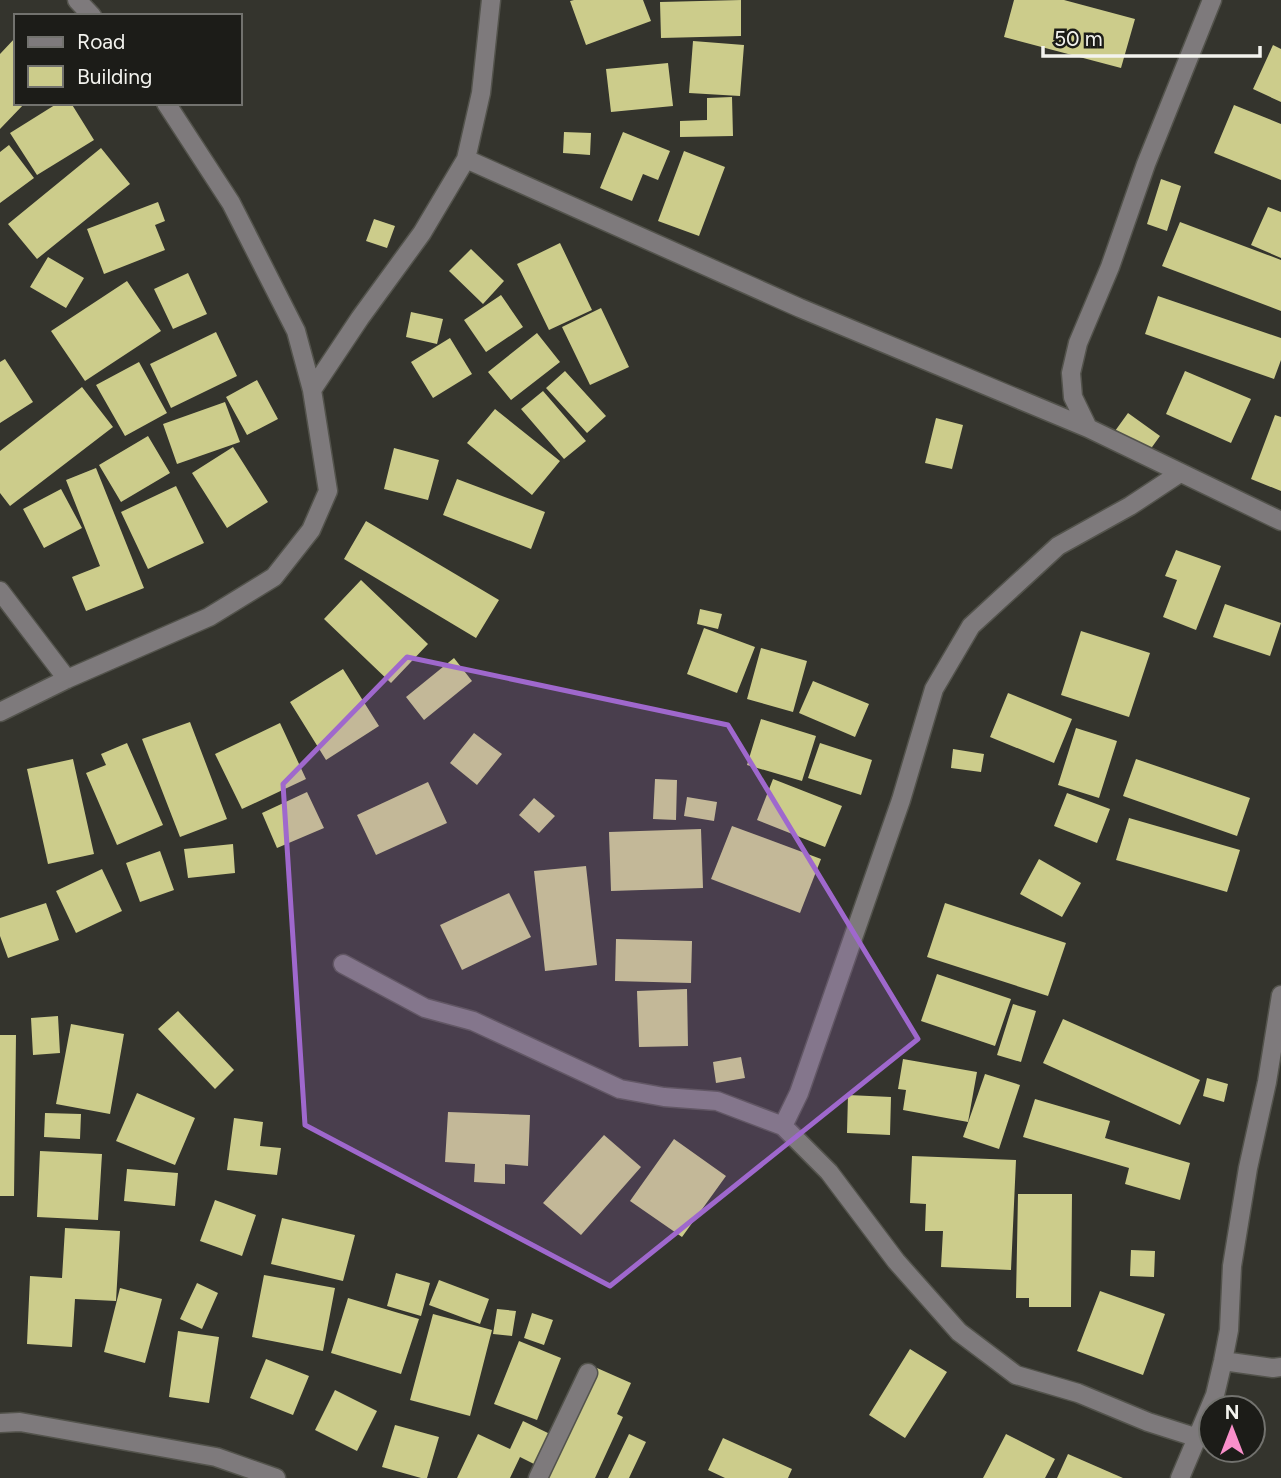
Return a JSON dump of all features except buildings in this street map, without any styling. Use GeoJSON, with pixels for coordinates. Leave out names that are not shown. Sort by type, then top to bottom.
{"type":"FeatureCollection","features":[{"type":"Feature","properties":{"kind":"street"},"geometry":{"type":"LineString","coordinates":[[77,0],[90,14]]}},
{"type":"Feature","properties":{"kind":"street"},"geometry":{"type":"LineString","coordinates":[[312,390],[422,233],[466,159],[481,93],[491,0]]}},
{"type":"Feature","properties":{"kind":"street"},"geometry":{"type":"LineString","coordinates":[[1088,428],[1073,397],[1071,373],[1078,343],[1110,267],[1146,164],[1212,0]]}},
{"type":"Feature","properties":{"kind":"street"},"geometry":{"type":"LineString","coordinates":[[0,712],[67,678],[209,617],[274,577],[311,530],[328,491],[312,390],[296,331],[231,203],[167,105]]}},
{"type":"Feature","properties":{"kind":"street"},"geometry":{"type":"LineString","coordinates":[[466,159],[800,308],[1088,428],[1281,521]]}},
{"type":"Feature","properties":{"kind":"street"},"geometry":{"type":"LineString","coordinates":[[783,1126],[799,1093],[896,813],[934,689],[971,626],[1058,546],[1130,506],[1181,473]]}},
{"type":"Feature","properties":{"kind":"street"},"geometry":{"type":"LineString","coordinates":[[0,591],[67,678]]}},
{"type":"Feature","properties":{"kind":"street"},"geometry":{"type":"LineString","coordinates":[[343,964],[425,1007],[473,1021],[620,1089],[664,1097],[717,1101],[783,1126],[829,1172],[896,1261],[959,1332],[1006,1368],[1016,1375],[1078,1393],[1148,1422],[1197,1438]]}},
{"type":"Feature","properties":{"kind":"street"},"geometry":{"type":"LineString","coordinates":[[1215,1394],[1229,1330],[1233,1266],[1248,1168],[1267,1082],[1281,995]]}},
{"type":"Feature","properties":{"kind":"street"},"geometry":{"type":"LineString","coordinates":[[1223,1362],[1281,1367]]}},
{"type":"Feature","properties":{"kind":"street"},"geometry":{"type":"LineString","coordinates":[[538,1478],[588,1373]]}},
{"type":"Feature","properties":{"kind":"street"},"geometry":{"type":"LineString","coordinates":[[0,1423],[20,1422],[216,1457],[276,1478]]}},
{"type":"Feature","properties":{"kind":"street"},"geometry":{"type":"LineString","coordinates":[[1180,1478],[1197,1440]]}},
{"type":"Feature","properties":{"kind":"highlighted area"},"geometry":{"type":"Polygon","coordinates":[[[407,657],[728,725],[918,1039],[610,1286],[305,1125],[283,784],[407,657]]]}}]}
